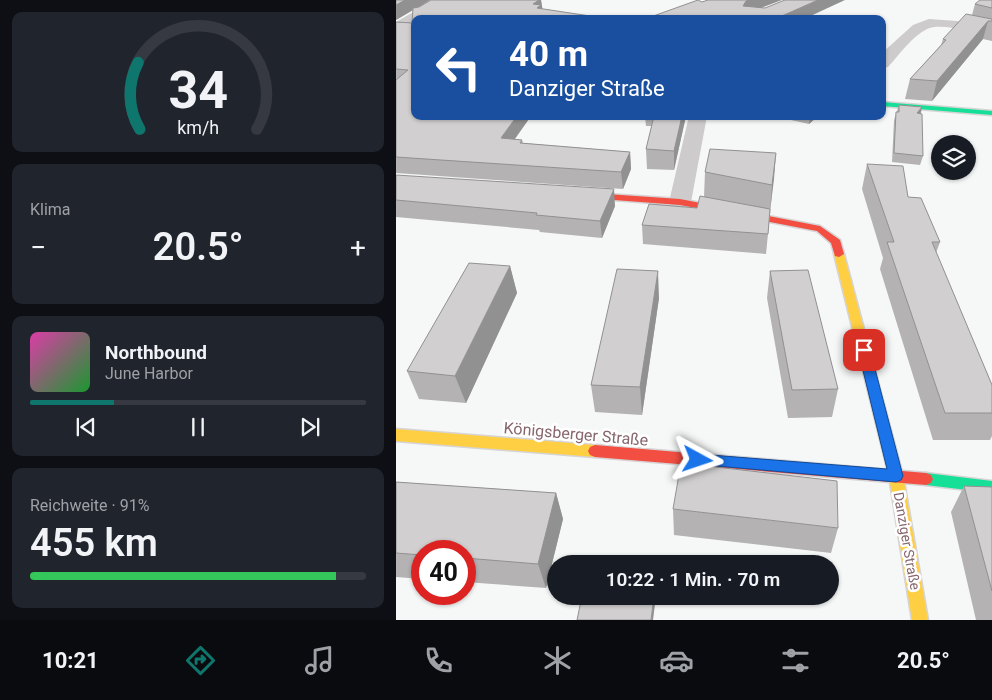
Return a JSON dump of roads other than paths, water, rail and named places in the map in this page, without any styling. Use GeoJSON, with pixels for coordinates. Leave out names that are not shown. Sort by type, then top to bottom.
{"type":"FeatureCollection","features":[{"type":"Feature","properties":{"kind":"street"},"geometry":{"type":"LineString","coordinates":[[418,15],[444,0]]}},
{"type":"Feature","properties":{"kind":"street"},"geometry":{"type":"LineString","coordinates":[[396,28],[411,19]]}},
{"type":"Feature","properties":{"kind":"street"},"geometry":{"type":"LineString","coordinates":[[886,59],[922,26],[934,23],[950,24],[992,33]]}},
{"type":"Feature","properties":{"kind":"street"},"geometry":{"type":"LineString","coordinates":[[396,28],[411,30]]}},
{"type":"Feature","properties":{"kind":"street"},"geometry":{"type":"LineString","coordinates":[[886,104],[992,113]]}},
{"type":"Feature","properties":{"kind":"street"},"geometry":{"type":"LineString","coordinates":[[680,202],[697,120]]}},
{"type":"Feature","properties":{"kind":"street","name":"Danziger Straße"},"geometry":{"type":"LineString","coordinates":[[563,194],[680,202],[820,230],[836,242],[896,476],[920,620]]}},
{"type":"Feature","properties":{"kind":"street","name":"Königsberger Straße"},"geometry":{"type":"LineString","coordinates":[[396,435],[896,476],[992,487]]}}]}
